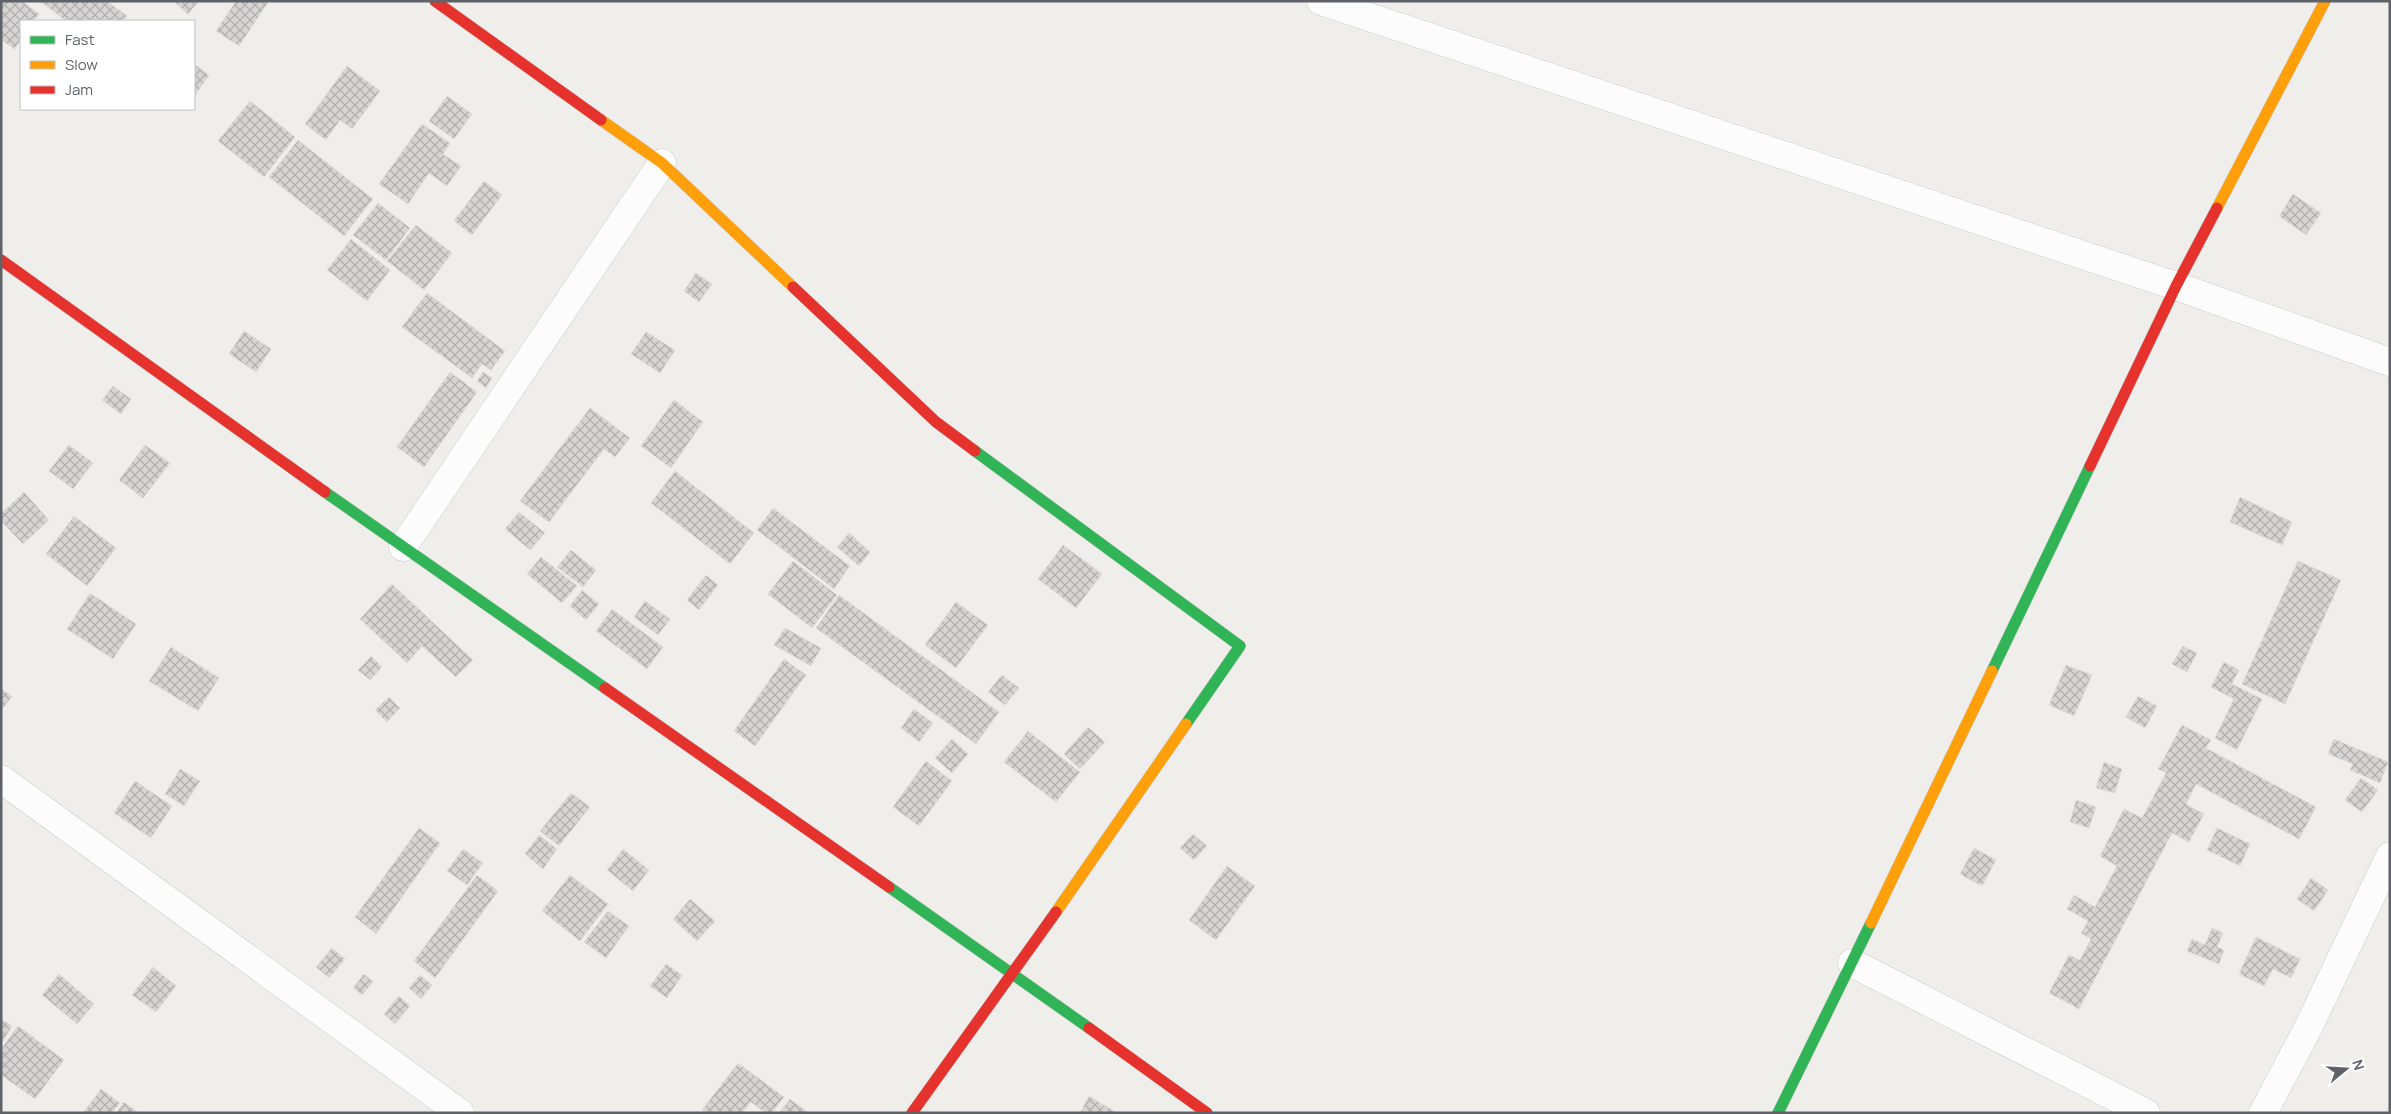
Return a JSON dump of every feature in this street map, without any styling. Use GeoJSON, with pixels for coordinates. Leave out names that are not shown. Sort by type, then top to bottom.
{"type":"FeatureCollection","features":[{"type":"Feature","properties":{"kind":"street"},"geometry":{"type":"LineString","coordinates":[[435,1],[662,163],[936,422],[1240,646],[1013,974],[912,1113]]}},
{"type":"Feature","properties":{"kind":"street"},"geometry":{"type":"LineString","coordinates":[[1321,1],[2176,286],[2390,362]]}},
{"type":"Feature","properties":{"kind":"street"},"geometry":{"type":"LineString","coordinates":[[1778,1113],[1852,963],[2176,286],[2325,1]]}},
{"type":"Feature","properties":{"kind":"street"},"geometry":{"type":"LineString","coordinates":[[403,547],[662,163]]}},
{"type":"Feature","properties":{"kind":"street"},"geometry":{"type":"LineString","coordinates":[[1,260],[403,547],[1013,974],[1207,1113]]}},
{"type":"Feature","properties":{"kind":"street"},"geometry":{"type":"LineString","coordinates":[[1,779],[460,1113]]}},
{"type":"Feature","properties":{"kind":"street"},"geometry":{"type":"LineString","coordinates":[[2263,1113],[2308,1028],[2390,856]]}},
{"type":"Feature","properties":{"kind":"street"},"geometry":{"type":"LineString","coordinates":[[1852,963],[2146,1113]]}},
{"type":"Feature","properties":{"kind":"building"},"geometry":{"type":"Polygon","coordinates":[[[1,1],[22,1],[39,14],[35,20],[20,20],[20,41],[15,49],[1,40],[1,1]]]}},
{"type":"Feature","properties":{"kind":"building"},"geometry":{"type":"Polygon","coordinates":[[[40,1],[107,1],[127,16],[124,20],[65,20],[40,1]]]}},
{"type":"Feature","properties":{"kind":"building"},"geometry":{"type":"Polygon","coordinates":[[[173,1],[199,1],[188,14],[173,1]]]}},
{"type":"Feature","properties":{"kind":"building"},"geometry":{"type":"Polygon","coordinates":[[[236,1],[269,1],[239,46],[216,31],[236,1]]]}},
{"type":"Feature","properties":{"kind":"building"},"geometry":{"type":"Polygon","coordinates":[[[195,65],[209,75],[195,96],[195,65]]]}},
{"type":"Feature","properties":{"kind":"building"},"geometry":{"type":"Polygon","coordinates":[[[347,66],[380,91],[352,129],[340,120],[326,140],[305,124],[347,66]]]}},
{"type":"Feature","properties":{"kind":"building"},"geometry":{"type":"Polygon","coordinates":[[[447,96],[472,114],[454,139],[429,121],[447,96]]]}},
{"type":"Feature","properties":{"kind":"building"},"geometry":{"type":"Polygon","coordinates":[[[250,101],[295,137],[264,177],[218,141],[250,101]]]}},
{"type":"Feature","properties":{"kind":"building"},"geometry":{"type":"Polygon","coordinates":[[[422,124],[450,143],[443,154],[461,166],[447,186],[429,173],[408,204],[379,184],[422,124]]]}},
{"type":"Feature","properties":{"kind":"building"},"geometry":{"type":"Polygon","coordinates":[[[298,140],[373,199],[344,236],[269,177],[298,140]]]}},
{"type":"Feature","properties":{"kind":"building"},"geometry":{"type":"Polygon","coordinates":[[[484,181],[502,195],[472,235],[454,221],[484,181]]]}},
{"type":"Feature","properties":{"kind":"building"},"geometry":{"type":"Polygon","coordinates":[[[2293,194],[2321,213],[2306,235],[2279,216],[2293,194]]]}},
{"type":"Feature","properties":{"kind":"building"},"geometry":{"type":"Polygon","coordinates":[[[378,203],[410,228],[386,260],[353,235],[378,203]]]}},
{"type":"Feature","properties":{"kind":"building"},"geometry":{"type":"Polygon","coordinates":[[[416,225],[452,253],[424,290],[387,261],[416,225]]]}},
{"type":"Feature","properties":{"kind":"building"},"geometry":{"type":"Polygon","coordinates":[[[351,239],[390,270],[367,301],[327,270],[351,239]]]}},
{"type":"Feature","properties":{"kind":"building"},"geometry":{"type":"Polygon","coordinates":[[[696,273],[712,284],[699,302],[684,291],[696,273]]]}},
{"type":"Feature","properties":{"kind":"building"},"geometry":{"type":"Polygon","coordinates":[[[427,293],[505,351],[491,370],[482,364],[472,378],[402,327],[427,293]]]}},
{"type":"Feature","properties":{"kind":"building"},"geometry":{"type":"Polygon","coordinates":[[[244,331],[271,349],[256,372],[229,354],[244,331]]]}},
{"type":"Feature","properties":{"kind":"building"},"geometry":{"type":"Polygon","coordinates":[[[646,332],[675,350],[660,373],[631,354],[646,332]]]}},
{"type":"Feature","properties":{"kind":"building"},"geometry":{"type":"Polygon","coordinates":[[[450,372],[477,392],[424,467],[397,447],[450,372]]]}},
{"type":"Feature","properties":{"kind":"building"},"geometry":{"type":"Polygon","coordinates":[[[483,372],[492,378],[486,388],[477,381],[483,372]]]}},
{"type":"Feature","properties":{"kind":"building"},"geometry":{"type":"Polygon","coordinates":[[[113,386],[131,399],[121,414],[102,400],[113,386]]]}},
{"type":"Feature","properties":{"kind":"building"},"geometry":{"type":"Polygon","coordinates":[[[674,400],[703,422],[671,468],[641,446],[674,400]]]}},
{"type":"Feature","properties":{"kind":"building"},"geometry":{"type":"Polygon","coordinates":[[[590,408],[630,438],[615,457],[604,449],[549,522],[520,501],[590,408]]]}},
{"type":"Feature","properties":{"kind":"building"},"geometry":{"type":"Polygon","coordinates":[[[69,445],[93,463],[73,489],[49,471],[69,445]]]}},
{"type":"Feature","properties":{"kind":"building"},"geometry":{"type":"Polygon","coordinates":[[[145,445],[170,463],[143,498],[119,480],[145,445]]]}},
{"type":"Feature","properties":{"kind":"building"},"geometry":{"type":"Polygon","coordinates":[[[675,471],[754,533],[730,564],[651,503],[675,471]]]}},
{"type":"Feature","properties":{"kind":"building"},"geometry":{"type":"Polygon","coordinates":[[[24,492],[49,520],[23,544],[1,521],[1,514],[24,492]]]}},
{"type":"Feature","properties":{"kind":"building"},"geometry":{"type":"Polygon","coordinates":[[[2240,497],[2292,522],[2282,545],[2230,522],[2240,497]]]}},
{"type":"Feature","properties":{"kind":"building"},"geometry":{"type":"Polygon","coordinates":[[[773,508],[850,566],[834,589],[757,530],[773,508]]]}},
{"type":"Feature","properties":{"kind":"building"},"geometry":{"type":"Polygon","coordinates":[[[519,512],[545,533],[530,550],[505,529],[519,512]]]}},
{"type":"Feature","properties":{"kind":"building"},"geometry":{"type":"Polygon","coordinates":[[[74,516],[116,548],[87,586],[46,554],[74,516]]]}},
{"type":"Feature","properties":{"kind":"building"},"geometry":{"type":"Polygon","coordinates":[[[849,533],[870,552],[859,566],[837,547],[849,533]]]}},
{"type":"Feature","properties":{"kind":"building"},"geometry":{"type":"Polygon","coordinates":[[[1063,545],[1102,574],[1076,608],[1038,579],[1063,545]]]}},
{"type":"Feature","properties":{"kind":"building"},"geometry":{"type":"Polygon","coordinates":[[[571,550],[596,570],[583,587],[557,567],[571,550]]]}},
{"type":"Feature","properties":{"kind":"building"},"geometry":{"type":"Polygon","coordinates":[[[541,557],[577,586],[562,603],[527,574],[541,557]]]}},
{"type":"Feature","properties":{"kind":"building"},"geometry":{"type":"Polygon","coordinates":[[[793,561],[837,595],[812,628],[768,594],[793,561]]]}},
{"type":"Feature","properties":{"kind":"building"},"geometry":{"type":"Polygon","coordinates":[[[2298,561],[2341,580],[2285,704],[2242,684],[2298,561]]]}},
{"type":"Feature","properties":{"kind":"building"},"geometry":{"type":"Polygon","coordinates":[[[706,575],[718,585],[699,610],[687,600],[706,575]]]}},
{"type":"Feature","properties":{"kind":"building"},"geometry":{"type":"Polygon","coordinates":[[[392,584],[473,660],[456,677],[422,646],[407,663],[360,619],[392,584]]]}},
{"type":"Feature","properties":{"kind":"building"},"geometry":{"type":"Polygon","coordinates":[[[582,590],[599,604],[586,620],[570,606],[582,590]]]}},
{"type":"Feature","properties":{"kind":"building"},"geometry":{"type":"Polygon","coordinates":[[[90,593],[136,624],[113,659],[67,629],[90,593]]]}},
{"type":"Feature","properties":{"kind":"building"},"geometry":{"type":"Polygon","coordinates":[[[839,595],[999,712],[976,744],[816,628],[839,595]]]}},
{"type":"Feature","properties":{"kind":"building"},"geometry":{"type":"Polygon","coordinates":[[[645,601],[670,619],[658,635],[634,617],[645,601]]]}},
{"type":"Feature","properties":{"kind":"building"},"geometry":{"type":"Polygon","coordinates":[[[956,602],[988,625],[956,668],[925,645],[956,602]]]}},
{"type":"Feature","properties":{"kind":"building"},"geometry":{"type":"Polygon","coordinates":[[[612,609],[663,647],[647,669],[596,631],[612,609]]]}},
{"type":"Feature","properties":{"kind":"building"},"geometry":{"type":"Polygon","coordinates":[[[785,628],[821,648],[811,666],[774,645],[785,628]]]}},
{"type":"Feature","properties":{"kind":"building"},"geometry":{"type":"Polygon","coordinates":[[[2183,646],[2197,653],[2187,672],[2172,664],[2183,646]]]}},
{"type":"Feature","properties":{"kind":"building"},"geometry":{"type":"Polygon","coordinates":[[[171,647],[219,678],[198,711],[149,681],[171,647]]]}},
{"type":"Feature","properties":{"kind":"building"},"geometry":{"type":"Polygon","coordinates":[[[371,656],[382,667],[370,680],[358,670],[371,656]]]}},
{"type":"Feature","properties":{"kind":"building"},"geometry":{"type":"Polygon","coordinates":[[[784,659],[806,675],[755,746],[734,731],[784,659]]]}},
{"type":"Feature","properties":{"kind":"building"},"geometry":{"type":"Polygon","coordinates":[[[2224,662],[2239,670],[2232,684],[2262,699],[2237,750],[2215,738],[2234,699],[2211,687],[2224,662]]]}},
{"type":"Feature","properties":{"kind":"building"},"geometry":{"type":"Polygon","coordinates":[[[2066,665],[2092,675],[2074,716],[2049,705],[2066,665]]]}},
{"type":"Feature","properties":{"kind":"building"},"geometry":{"type":"Polygon","coordinates":[[[1002,675],[1019,688],[1005,705],[988,692],[1002,675]]]}},
{"type":"Feature","properties":{"kind":"building"},"geometry":{"type":"Polygon","coordinates":[[[1,688],[12,697],[1,710],[1,688]]]}},
{"type":"Feature","properties":{"kind":"building"},"geometry":{"type":"Polygon","coordinates":[[[2138,696],[2157,706],[2145,728],[2126,717],[2138,696]]]}},
{"type":"Feature","properties":{"kind":"building"},"geometry":{"type":"Polygon","coordinates":[[[389,697],[400,708],[387,722],[375,710],[389,697]]]}},
{"type":"Feature","properties":{"kind":"building"},"geometry":{"type":"Polygon","coordinates":[[[914,709],[933,723],[919,742],[901,728],[914,709]]]}},
{"type":"Feature","properties":{"kind":"building"},"geometry":{"type":"Polygon","coordinates":[[[2182,725],[2211,740],[2206,748],[2316,807],[2299,839],[2196,784],[2186,804],[2204,814],[2189,842],[2172,833],[2079,1009],[2049,993],[2069,955],[2080,960],[2091,939],[2081,933],[2088,921],[2067,909],[2074,895],[2095,907],[2117,866],[2100,856],[2124,809],[2142,818],[2166,773],[2158,769],[2182,725]]]}},
{"type":"Feature","properties":{"kind":"building"},"geometry":{"type":"Polygon","coordinates":[[[1088,727],[1105,742],[1080,769],[1064,754],[1088,727]]]}},
{"type":"Feature","properties":{"kind":"building"},"geometry":{"type":"Polygon","coordinates":[[[1028,731],[1080,772],[1056,802],[1004,762],[1028,731]]]}},
{"type":"Feature","properties":{"kind":"building"},"geometry":{"type":"Polygon","coordinates":[[[952,739],[968,754],[952,773],[935,758],[952,739]]]}},
{"type":"Feature","properties":{"kind":"building"},"geometry":{"type":"Polygon","coordinates":[[[2334,739],[2388,762],[2380,783],[2350,770],[2353,764],[2328,754],[2334,739]]]}},
{"type":"Feature","properties":{"kind":"building"},"geometry":{"type":"Polygon","coordinates":[[[926,761],[952,781],[919,826],[893,807],[926,761]]]}},
{"type":"Feature","properties":{"kind":"building"},"geometry":{"type":"Polygon","coordinates":[[[2104,762],[2122,769],[2115,793],[2096,788],[2104,762]]]}},
{"type":"Feature","properties":{"kind":"building"},"geometry":{"type":"Polygon","coordinates":[[[180,769],[200,781],[184,806],[165,794],[180,769]]]}},
{"type":"Feature","properties":{"kind":"building"},"geometry":{"type":"Polygon","coordinates":[[[2361,778],[2378,790],[2362,812],[2345,800],[2361,778]]]}},
{"type":"Feature","properties":{"kind":"building"},"geometry":{"type":"Polygon","coordinates":[[[135,781],[172,806],[151,838],[114,813],[135,781]]]}},
{"type":"Feature","properties":{"kind":"building"},"geometry":{"type":"Polygon","coordinates":[[[571,793],[590,807],[559,846],[540,831],[571,793]]]}},
{"type":"Feature","properties":{"kind":"building"},"geometry":{"type":"Polygon","coordinates":[[[2076,800],[2096,807],[2089,828],[2070,822],[2076,800]]]}},
{"type":"Feature","properties":{"kind":"building"},"geometry":{"type":"Polygon","coordinates":[[[419,828],[440,843],[376,934],[355,917],[419,828]]]}},
{"type":"Feature","properties":{"kind":"building"},"geometry":{"type":"Polygon","coordinates":[[[2217,828],[2250,844],[2240,866],[2207,850],[2217,828]]]}},
{"type":"Feature","properties":{"kind":"building"},"geometry":{"type":"Polygon","coordinates":[[[1193,834],[1207,846],[1194,860],[1180,848],[1193,834]]]}},
{"type":"Feature","properties":{"kind":"building"},"geometry":{"type":"Polygon","coordinates":[[[539,835],[557,849],[543,869],[525,854],[539,835]]]}},
{"type":"Feature","properties":{"kind":"building"},"geometry":{"type":"Polygon","coordinates":[[[1974,848],[1996,860],[1982,886],[1960,874],[1974,848]]]}},
{"type":"Feature","properties":{"kind":"building"},"geometry":{"type":"Polygon","coordinates":[[[463,849],[483,863],[467,885],[447,871],[463,849]]]}},
{"type":"Feature","properties":{"kind":"building"},"geometry":{"type":"Polygon","coordinates":[[[623,849],[649,870],[633,891],[607,870],[623,849]]]}},
{"type":"Feature","properties":{"kind":"building"},"geometry":{"type":"Polygon","coordinates":[[[1227,866],[1255,886],[1216,940],[1189,920],[1227,866]]]}},
{"type":"Feature","properties":{"kind":"building"},"geometry":{"type":"Polygon","coordinates":[[[477,875],[498,891],[435,978],[414,961],[477,875]]]}},
{"type":"Feature","properties":{"kind":"building"},"geometry":{"type":"Polygon","coordinates":[[[570,875],[608,904],[580,941],[542,911],[570,875]]]}},
{"type":"Feature","properties":{"kind":"building"},"geometry":{"type":"Polygon","coordinates":[[[2311,878],[2328,890],[2314,911],[2297,899],[2311,878]]]}},
{"type":"Feature","properties":{"kind":"building"},"geometry":{"type":"Polygon","coordinates":[[[690,899],[715,921],[697,941],[673,919],[690,899]]]}},
{"type":"Feature","properties":{"kind":"building"},"geometry":{"type":"Polygon","coordinates":[[[608,911],[629,926],[606,958],[584,942],[608,911]]]}},
{"type":"Feature","properties":{"kind":"building"},"geometry":{"type":"Polygon","coordinates":[[[2212,928],[2223,933],[2217,947],[2224,950],[2219,964],[2187,951],[2192,939],[2205,945],[2212,928]]]}},
{"type":"Feature","properties":{"kind":"building"},"geometry":{"type":"Polygon","coordinates":[[[2256,937],[2300,959],[2291,978],[2273,969],[2264,986],[2239,974],[2256,937]]]}},
{"type":"Feature","properties":{"kind":"building"},"geometry":{"type":"Polygon","coordinates":[[[332,948],[345,959],[329,978],[316,967],[332,948]]]}},
{"type":"Feature","properties":{"kind":"building"},"geometry":{"type":"Polygon","coordinates":[[[666,964],[682,975],[667,998],[650,986],[666,964]]]}},
{"type":"Feature","properties":{"kind":"building"},"geometry":{"type":"Polygon","coordinates":[[[153,967],[176,986],[156,1012],[132,995],[153,967]]]}},
{"type":"Feature","properties":{"kind":"building"},"geometry":{"type":"Polygon","coordinates":[[[59,974],[94,1004],[77,1024],[42,995],[59,974]]]}},
{"type":"Feature","properties":{"kind":"building"},"geometry":{"type":"Polygon","coordinates":[[[364,974],[373,982],[362,995],[353,988],[364,974]]]}},
{"type":"Feature","properties":{"kind":"building"},"geometry":{"type":"Polygon","coordinates":[[[420,975],[432,985],[421,999],[409,988],[420,975]]]}},
{"type":"Feature","properties":{"kind":"building"},"geometry":{"type":"Polygon","coordinates":[[[399,996],[410,1006],[395,1024],[384,1014],[399,996]]]}},
{"type":"Feature","properties":{"kind":"building"},"geometry":{"type":"Polygon","coordinates":[[[1,1019],[12,1026],[3,1041],[1,1040],[1,1019]]]}},
{"type":"Feature","properties":{"kind":"building"},"geometry":{"type":"Polygon","coordinates":[[[18,1026],[64,1060],[35,1099],[1,1075],[1,1049],[18,1026]]]}},
{"type":"Feature","properties":{"kind":"building"},"geometry":{"type":"Polygon","coordinates":[[[738,1063],[784,1097],[772,1113],[765,1113],[751,1102],[742,1113],[706,1113],[702,1110],[738,1063]]]}},
{"type":"Feature","properties":{"kind":"building"},"geometry":{"type":"Polygon","coordinates":[[[101,1089],[120,1103],[112,1113],[83,1113],[101,1089]]]}},
{"type":"Feature","properties":{"kind":"building"},"geometry":{"type":"Polygon","coordinates":[[[1089,1096],[1117,1113],[1080,1113],[1089,1096]]]}},
{"type":"Feature","properties":{"kind":"building"},"geometry":{"type":"Polygon","coordinates":[[[790,1099],[809,1113],[779,1113],[790,1099]]]}},
{"type":"Feature","properties":{"kind":"building"},"geometry":{"type":"Polygon","coordinates":[[[124,1102],[139,1113],[116,1113],[124,1102]]]}},
{"type":"Feature","properties":{"kind":"traffic: fast"},"geometry":{"type":"LineString","coordinates":[[975,451],[1240,646],[1186,724]]}},
{"type":"Feature","properties":{"kind":"traffic: fast"},"geometry":{"type":"LineString","coordinates":[[1992,671],[2090,466]]}},
{"type":"Feature","properties":{"kind":"traffic: fast"},"geometry":{"type":"LineString","coordinates":[[325,492],[605,688]]}},
{"type":"Feature","properties":{"kind":"traffic: fast"},"geometry":{"type":"LineString","coordinates":[[889,887],[1089,1028]]}},
{"type":"Feature","properties":{"kind":"traffic: fast"},"geometry":{"type":"LineString","coordinates":[[1778,1113],[1871,923]]}},
{"type":"Feature","properties":{"kind":"traffic: slow"},"geometry":{"type":"LineString","coordinates":[[2217,208],[2325,1]]}},
{"type":"Feature","properties":{"kind":"traffic: slow"},"geometry":{"type":"LineString","coordinates":[[601,120],[662,163],[793,287]]}},
{"type":"Feature","properties":{"kind":"traffic: slow"},"geometry":{"type":"LineString","coordinates":[[1871,923],[1992,671]]}},
{"type":"Feature","properties":{"kind":"traffic: slow"},"geometry":{"type":"LineString","coordinates":[[1056,912],[1186,724]]}},
{"type":"Feature","properties":{"kind":"traffic: jam"},"geometry":{"type":"LineString","coordinates":[[435,1],[601,120]]}},
{"type":"Feature","properties":{"kind":"traffic: jam"},"geometry":{"type":"LineString","coordinates":[[2090,466],[2176,286],[2217,208]]}},
{"type":"Feature","properties":{"kind":"traffic: jam"},"geometry":{"type":"LineString","coordinates":[[1,260],[325,492]]}},
{"type":"Feature","properties":{"kind":"traffic: jam"},"geometry":{"type":"LineString","coordinates":[[793,287],[936,422],[975,451]]}},
{"type":"Feature","properties":{"kind":"traffic: jam"},"geometry":{"type":"LineString","coordinates":[[605,688],[889,887]]}},
{"type":"Feature","properties":{"kind":"traffic: jam"},"geometry":{"type":"LineString","coordinates":[[912,1113],[1056,912]]}},
{"type":"Feature","properties":{"kind":"traffic: jam"},"geometry":{"type":"LineString","coordinates":[[1089,1028],[1207,1113]]}}]}
